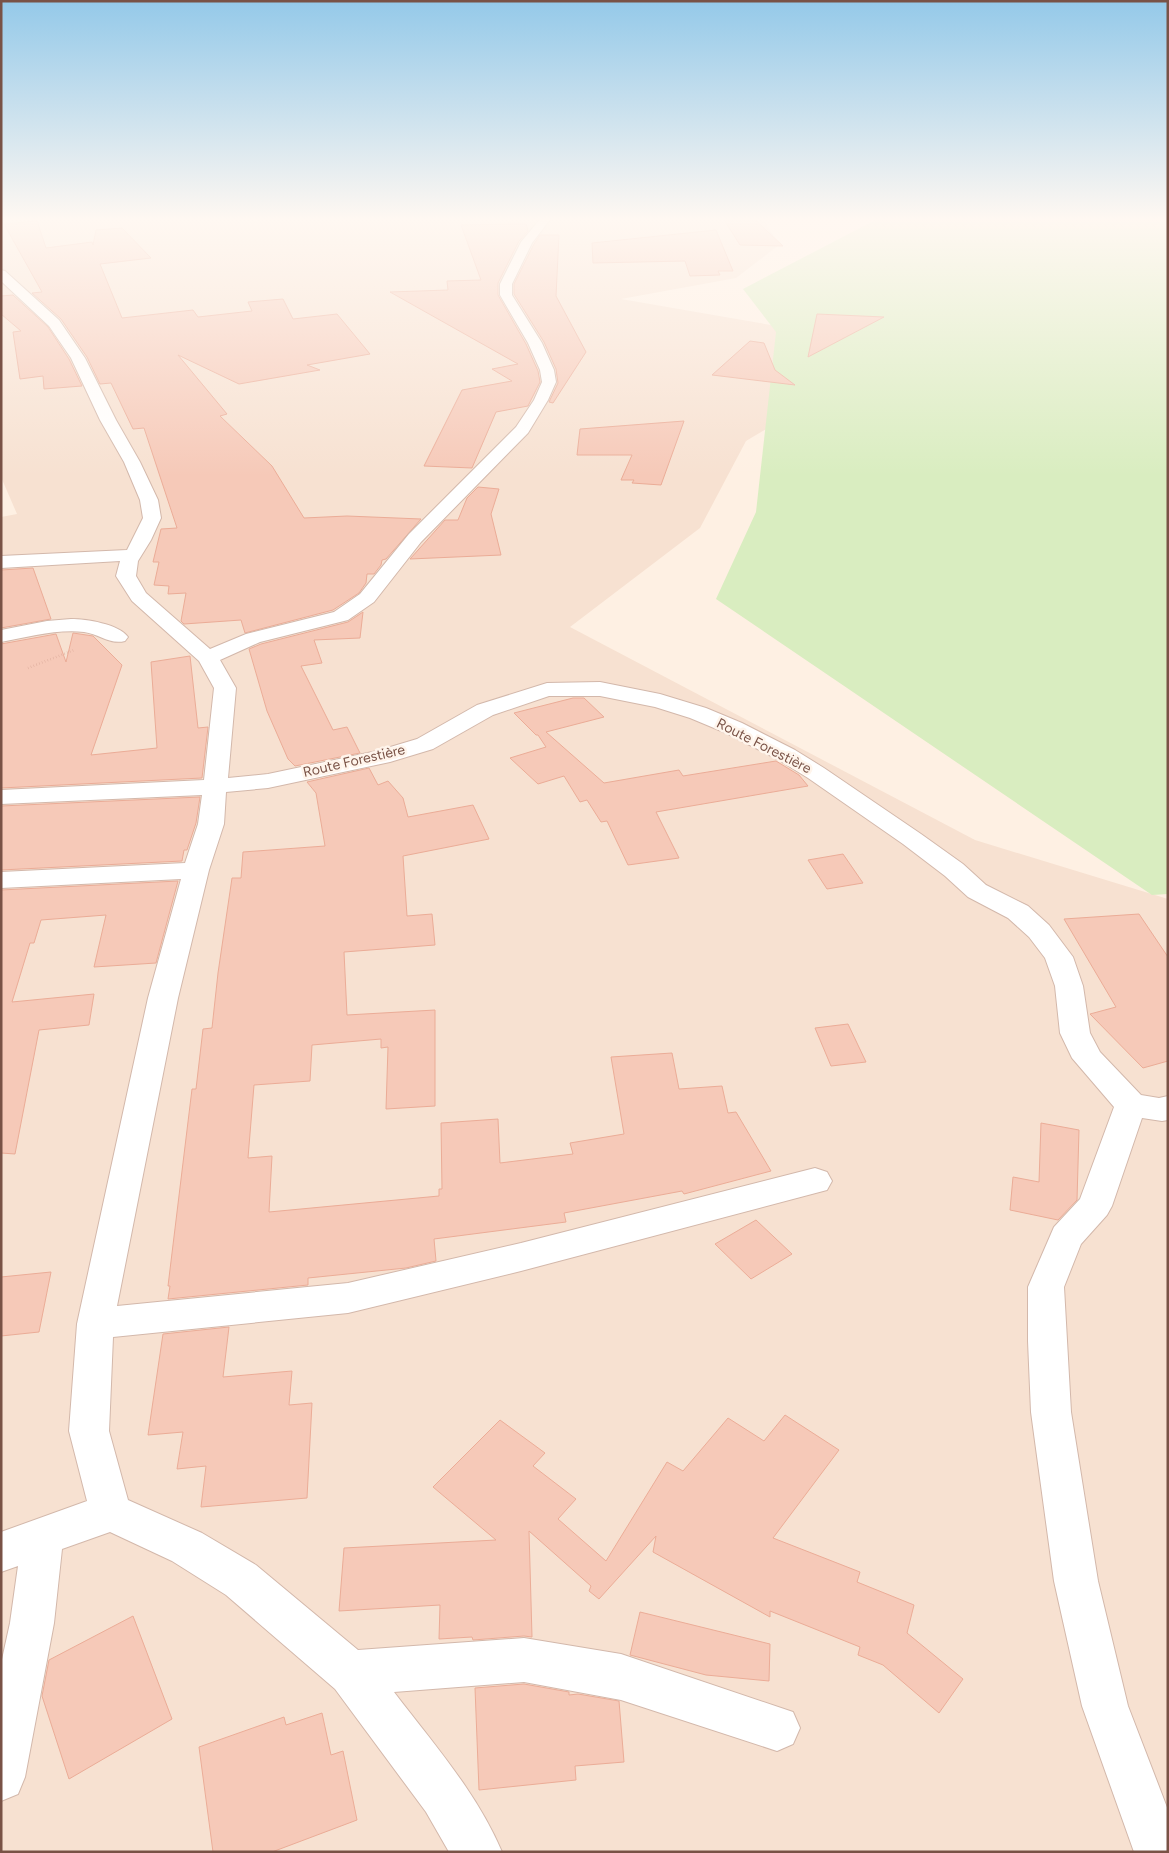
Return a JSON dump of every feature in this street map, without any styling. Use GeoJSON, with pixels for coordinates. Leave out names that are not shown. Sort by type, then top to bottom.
{"type":"FeatureCollection","features":[{"type":"Feature","properties":{"kind":"street"},"geometry":{"type":"LineString","coordinates":[[34,303],[78,358],[108,420],[132,462],[149,500],[152,518],[142,540],[129,560],[126,576],[139,597],[208,658],[225,688],[211,824],[196,870],[163,998],[95,1324],[89,1432],[111,1512]]}},
{"type":"Feature","properties":{"kind":"street"},"geometry":{"type":"LineString","coordinates":[[208,658],[253,638],[341,616],[367,598],[415,538],[522,430],[541,400],[548,382],[547,370],[535,343],[511,303]]}},
{"type":"Feature","properties":{"kind":"street"},"geometry":{"type":"LineString","coordinates":[[1,562],[132,555]]}},
{"type":"Feature","properties":{"kind":"street"},"geometry":{"type":"LineString","coordinates":[[1,636],[35,629],[90,626],[118,637]]}},
{"type":"Feature","properties":{"kind":"street","name":"Route Forestière"},"geometry":{"type":"LineString","coordinates":[[1,797],[194,788],[268,781],[382,757],[425,744],[485,710],[547,690],[574,688],[624,692],[698,713],[752,737],[816,773],[919,844],[954,870],[977,891],[1018,912],[1060,957],[1069,986],[1075,1033],[1087,1058],[1149,1106]]}},
{"type":"Feature","properties":{"kind":"street"},"geometry":{"type":"LineString","coordinates":[[1,880],[196,870]]}},
{"type":"Feature","properties":{"kind":"street"},"geometry":{"type":"LineString","coordinates":[[1149,1106],[1095,1206],[1066,1237],[1046,1287],[1051,1412],[1076,1581],[1105,1706],[1159,1852]]}},
{"type":"Feature","properties":{"kind":"street"},"geometry":{"type":"LineString","coordinates":[[95,1324],[348,1298],[530,1255],[816,1181]]}},
{"type":"Feature","properties":{"kind":"street"},"geometry":{"type":"LineString","coordinates":[[1,1552],[111,1512],[187,1547],[241,1580],[351,1673],[443,1795],[477,1852]]}},
{"type":"Feature","properties":{"kind":"street"},"geometry":{"type":"LineString","coordinates":[[1,1777],[32,1623],[43,1536]]}},
{"type":"Feature","properties":{"kind":"street"},"geometry":{"type":"LineString","coordinates":[[351,1673],[524,1660],[622,1677],[777,1728]]}},
{"type":"Feature","properties":{"kind":"shaded area"},"geometry":{"type":"Polygon","coordinates":[[[1,303],[647,303],[851,339],[822,396],[746,441],[700,528],[570,627],[975,840],[1168,899],[1168,1852],[1,1852],[1,517],[17,514],[1,477],[1,303]]]}},
{"type":"Feature","properties":{"kind":"green space"},"geometry":{"type":"Polygon","coordinates":[[[754,303],[1168,303],[1168,894],[1152,895],[716,599],[756,512],[776,332],[754,303]]]}},
{"type":"Feature","properties":{"kind":"building"},"geometry":{"type":"Polygon","coordinates":[[[1,303],[22,303],[48,327],[69,359],[82,386],[44,389],[43,376],[20,379],[13,332],[21,331],[1,314],[1,303]]]}},
{"type":"Feature","properties":{"kind":"building"},"geometry":{"type":"Polygon","coordinates":[[[44,303],[116,303],[122,318],[193,310],[198,317],[252,311],[249,303],[285,303],[293,319],[337,314],[370,354],[307,365],[320,370],[239,384],[178,355],[227,414],[220,416],[272,466],[304,518],[347,516],[421,519],[386,559],[382,560],[381,565],[374,574],[367,574],[366,583],[359,593],[333,610],[245,633],[241,620],[184,624],[181,621],[186,593],[168,594],[169,586],[154,585],[159,562],[153,562],[161,529],[177,528],[144,428],[133,429],[111,383],[100,384],[87,357],[61,319],[44,303]]]}},
{"type":"Feature","properties":{"kind":"building"},"geometry":{"type":"Polygon","coordinates":[[[410,303],[503,303],[526,344],[538,371],[540,382],[528,406],[496,412],[472,468],[424,466],[462,390],[512,381],[492,369],[518,364],[410,303]]]}},
{"type":"Feature","properties":{"kind":"building"},"geometry":{"type":"Polygon","coordinates":[[[520,303],[560,303],[586,352],[553,403],[549,402],[558,383],[556,369],[544,342],[520,303]]]}},
{"type":"Feature","properties":{"kind":"building"},"geometry":{"type":"Polygon","coordinates":[[[817,314],[884,317],[808,357],[817,314]]]}},
{"type":"Feature","properties":{"kind":"building"},"geometry":{"type":"Polygon","coordinates":[[[750,341],[764,343],[775,370],[795,385],[712,375],[750,341]]]}},
{"type":"Feature","properties":{"kind":"building"},"geometry":{"type":"Polygon","coordinates":[[[684,421],[661,485],[632,483],[634,480],[621,480],[632,455],[577,455],[580,429],[684,421]]]}},
{"type":"Feature","properties":{"kind":"building"},"geometry":{"type":"Polygon","coordinates":[[[478,487],[499,489],[491,514],[501,555],[410,559],[445,520],[458,520],[467,498],[478,487]]]}},
{"type":"Feature","properties":{"kind":"building"},"geometry":{"type":"Polygon","coordinates":[[[33,568],[51,619],[1,628],[1,570],[33,568]]]}},
{"type":"Feature","properties":{"kind":"building"},"geometry":{"type":"Polygon","coordinates":[[[363,612],[360,638],[314,640],[322,663],[301,666],[333,730],[347,727],[360,753],[295,766],[288,759],[267,711],[249,649],[261,644],[348,622],[363,612]]]}},
{"type":"Feature","properties":{"kind":"building"},"geometry":{"type":"Polygon","coordinates":[[[73,633],[93,636],[122,665],[91,755],[157,748],[151,662],[190,656],[198,728],[208,727],[202,778],[1,788],[1,644],[56,634],[66,662],[73,633]]]}},
{"type":"Feature","properties":{"kind":"building"},"geometry":{"type":"Polygon","coordinates":[[[573,698],[584,698],[604,717],[546,732],[604,783],[679,770],[683,776],[776,761],[799,775],[808,786],[656,812],[679,858],[628,865],[607,821],[601,822],[587,800],[580,802],[564,776],[538,784],[510,758],[546,747],[538,735],[514,713],[573,698]]]}},
{"type":"Feature","properties":{"kind":"building"},"geometry":{"type":"Polygon","coordinates":[[[369,768],[378,785],[388,781],[403,798],[408,817],[473,805],[489,839],[403,856],[407,916],[432,914],[435,945],[344,952],[347,1015],[435,1010],[435,1106],[386,1109],[388,1047],[381,1048],[381,1039],[312,1045],[310,1081],[254,1085],[248,1158],[272,1156],[269,1212],[439,1196],[439,1189],[442,1189],[441,1123],[498,1119],[500,1163],[573,1154],[570,1143],[624,1134],[611,1057],[672,1053],[679,1089],[722,1086],[728,1113],[736,1112],[771,1171],[684,1194],[682,1191],[564,1213],[566,1222],[434,1239],[436,1261],[406,1268],[308,1278],[308,1285],[168,1299],[192,1089],[196,1089],[203,1029],[212,1028],[232,878],[241,878],[243,852],[325,846],[316,793],[307,782],[369,768]]]}},
{"type":"Feature","properties":{"kind":"building"},"geometry":{"type":"Polygon","coordinates":[[[200,797],[196,823],[187,850],[184,850],[182,861],[1,870],[1,806],[200,797]]]}},
{"type":"Feature","properties":{"kind":"building"},"geometry":{"type":"Polygon","coordinates":[[[843,854],[863,883],[827,889],[808,860],[843,854]]]}},
{"type":"Feature","properties":{"kind":"building"},"geometry":{"type":"Polygon","coordinates":[[[178,881],[156,963],[94,967],[106,915],[41,920],[34,943],[30,943],[12,1002],[94,994],[89,1025],[39,1030],[15,1154],[1,1153],[1,890],[178,881]]]}},
{"type":"Feature","properties":{"kind":"building"},"geometry":{"type":"Polygon","coordinates":[[[1139,914],[1168,957],[1168,1061],[1143,1068],[1090,1014],[1116,1007],[1064,919],[1139,914]]]}},
{"type":"Feature","properties":{"kind":"building"},"geometry":{"type":"Polygon","coordinates":[[[848,1024],[866,1062],[831,1066],[815,1028],[848,1024]]]}},
{"type":"Feature","properties":{"kind":"building"},"geometry":{"type":"Polygon","coordinates":[[[1041,1123],[1079,1130],[1077,1200],[1058,1220],[1010,1210],[1013,1177],[1039,1182],[1041,1123]]]}},
{"type":"Feature","properties":{"kind":"building"},"geometry":{"type":"Polygon","coordinates":[[[756,1220],[792,1254],[751,1279],[715,1244],[756,1220]]]}},
{"type":"Feature","properties":{"kind":"building"},"geometry":{"type":"Polygon","coordinates":[[[51,1272],[39,1332],[1,1336],[1,1277],[51,1272]]]}},
{"type":"Feature","properties":{"kind":"building"},"geometry":{"type":"Polygon","coordinates":[[[229,1327],[223,1377],[292,1371],[289,1405],[312,1403],[307,1498],[201,1507],[206,1466],[177,1469],[183,1432],[148,1435],[163,1334],[229,1327]]]}},
{"type":"Feature","properties":{"kind":"building"},"geometry":{"type":"Polygon","coordinates":[[[785,1415],[839,1450],[773,1538],[860,1572],[857,1582],[914,1605],[907,1633],[963,1679],[939,1713],[883,1665],[858,1655],[860,1647],[770,1611],[770,1617],[653,1552],[656,1536],[599,1599],[589,1591],[591,1586],[529,1531],[532,1637],[473,1640],[472,1637],[439,1639],[440,1605],[339,1611],[344,1548],[496,1540],[433,1487],[500,1420],[545,1453],[533,1466],[576,1499],[558,1519],[606,1561],[667,1462],[683,1471],[728,1418],[764,1441],[785,1415]]]}},
{"type":"Feature","properties":{"kind":"building"},"geometry":{"type":"Polygon","coordinates":[[[640,1612],[770,1644],[769,1681],[706,1675],[630,1655],[640,1612]]]}},
{"type":"Feature","properties":{"kind":"building"},"geometry":{"type":"Polygon","coordinates":[[[133,1616],[172,1719],[69,1779],[42,1696],[49,1660],[133,1616]]]}},
{"type":"Feature","properties":{"kind":"building"},"geometry":{"type":"Polygon","coordinates":[[[524,1684],[569,1692],[569,1695],[578,1694],[619,1701],[624,1762],[575,1766],[576,1780],[479,1790],[475,1688],[524,1684]]]}},
{"type":"Feature","properties":{"kind":"building"},"geometry":{"type":"Polygon","coordinates":[[[322,1713],[331,1755],[343,1751],[357,1820],[272,1852],[213,1852],[199,1747],[284,1717],[286,1725],[322,1713]]]}}]}
